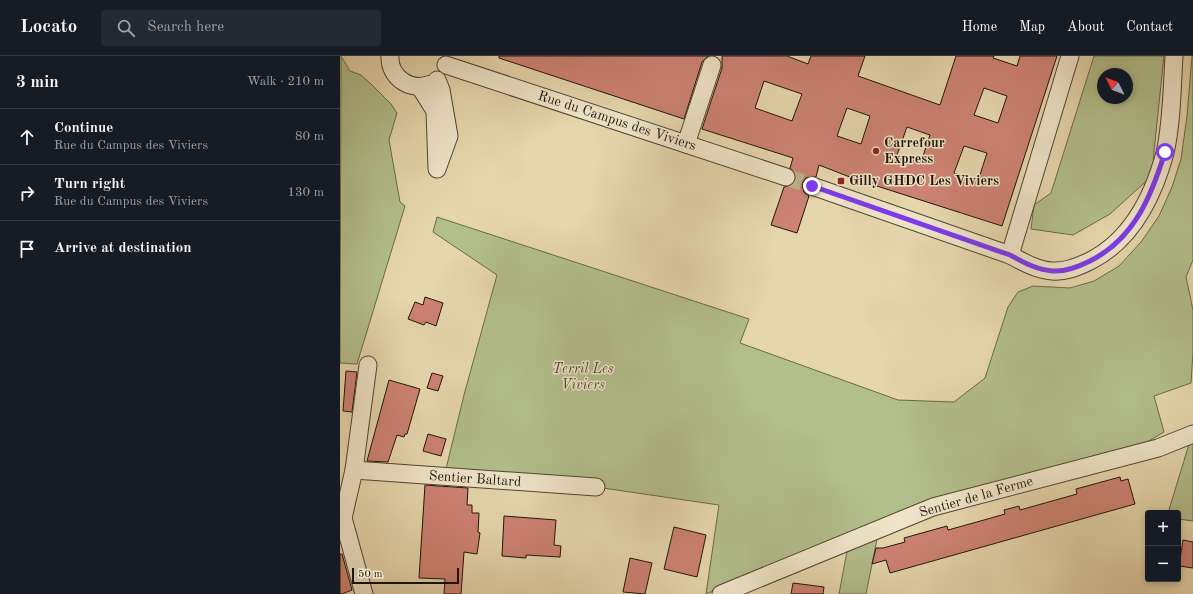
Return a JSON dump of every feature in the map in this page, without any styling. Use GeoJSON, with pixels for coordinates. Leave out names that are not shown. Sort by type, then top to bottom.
{"type":"FeatureCollection","features":[{"type":"Feature","properties":{"kind":"street"},"geometry":{"type":"LineString","coordinates":[[390,56],[392,68],[396,76],[407,84],[420,87],[429,85],[437,80],[441,90],[449,136],[437,169],[435,111],[420,87]]}},
{"type":"Feature","properties":{"kind":"street"},"geometry":{"type":"LineString","coordinates":[[1010,255],[1070,56]]}},
{"type":"Feature","properties":{"kind":"street"},"geometry":{"type":"LineString","coordinates":[[812,186],[1010,255],[1034,267],[1052,271],[1079,267],[1102,255],[1122,239],[1137,221],[1149,198],[1165,152],[1169,130],[1174,56]]}},
{"type":"Feature","properties":{"kind":"street"},"geometry":{"type":"LineString","coordinates":[[686,144],[713,60]]}},
{"type":"Feature","properties":{"kind":"street","name":"Rue du Campus des Viviers"},"geometry":{"type":"LineString","coordinates":[[437,80],[443,74],[447,61],[786,177]]}},
{"type":"Feature","properties":{"kind":"street"},"geometry":{"type":"LineString","coordinates":[[364,594],[341,517],[354,470],[368,365]]}},
{"type":"Feature","properties":{"kind":"street","name":"Sentier de la Ferme"},"geometry":{"type":"LineString","coordinates":[[721,594],[933,507],[1158,448],[1193,434]]}},
{"type":"Feature","properties":{"kind":"street","name":"Sentier Baltard"},"geometry":{"type":"LineString","coordinates":[[354,470],[596,487]]}},
{"type":"Feature","properties":{"kind":"green space"},"geometry":{"type":"Polygon","coordinates":[[[341,56],[350,71],[361,75],[391,104],[397,113],[389,140],[400,202],[405,206],[357,364],[340,363],[341,56]]]}},
{"type":"Feature","properties":{"kind":"green space"},"geometry":{"type":"Polygon","coordinates":[[[1094,56],[1164,56],[1154,151],[1153,175],[1110,214],[1073,235],[1031,229],[1034,205],[1051,193],[1094,56]]]}},
{"type":"Feature","properties":{"kind":"green space","name":"Terril Les Viviers"},"geometry":{"type":"Polygon","coordinates":[[[1192,56],[1193,260],[1186,277],[1193,310],[1191,383],[1154,396],[1164,432],[1147,442],[792,558],[706,594],[719,505],[596,487],[445,473],[464,395],[497,275],[433,232],[437,217],[749,319],[740,343],[898,400],[954,402],[985,378],[1008,307],[1018,292],[1033,286],[1070,288],[1094,281],[1119,266],[1141,242],[1159,216],[1172,187],[1181,159],[1187,116],[1192,56]]]}},
{"type":"Feature","properties":{"kind":"green space"},"geometry":{"type":"Polygon","coordinates":[[[1193,440],[1193,521],[1181,519],[1181,510],[1169,510],[1190,441],[1193,440]]]}},
{"type":"Feature","properties":{"kind":"green space"},"geometry":{"type":"Polygon","coordinates":[[[878,534],[866,594],[839,594],[848,546],[878,534]]]}},
{"type":"Feature","properties":{"kind":"building"},"geometry":{"type":"Polygon","coordinates":[[[499,56],[708,56],[702,62],[684,119],[499,58],[499,56]]]}},
{"type":"Feature","properties":{"kind":"building"},"geometry":{"type":"Polygon","coordinates":[[[722,56],[787,56],[808,64],[811,56],[865,56],[858,76],[940,105],[956,56],[994,56],[993,58],[1017,66],[1020,56],[1057,56],[1002,226],[855,179],[819,165],[816,177],[806,178],[802,183],[804,192],[809,196],[797,233],[771,225],[784,187],[792,185],[795,180],[796,175],[790,168],[793,158],[702,129],[722,68],[722,56]],[[764,81],[755,108],[792,121],[802,94],[764,81]],[[984,88],[974,115],[998,123],[1007,96],[984,88]],[[847,108],[837,136],[861,144],[870,116],[847,108]],[[907,127],[897,155],[921,162],[930,135],[907,127]],[[964,146],[954,173],[978,181],[987,153],[964,146]]]}},
{"type":"Feature","properties":{"kind":"building"},"geometry":{"type":"Polygon","coordinates":[[[425,297],[443,303],[436,326],[426,322],[424,325],[408,319],[415,302],[423,305],[425,297]]]}},
{"type":"Feature","properties":{"kind":"building"},"geometry":{"type":"Polygon","coordinates":[[[346,371],[357,372],[352,412],[343,411],[346,371]]]}},
{"type":"Feature","properties":{"kind":"building"},"geometry":{"type":"Polygon","coordinates":[[[432,373],[443,376],[438,391],[427,388],[432,373]]]}},
{"type":"Feature","properties":{"kind":"building"},"geometry":{"type":"Polygon","coordinates":[[[389,380],[420,389],[407,434],[405,434],[404,437],[397,435],[388,462],[367,461],[389,380]]]}},
{"type":"Feature","properties":{"kind":"building"},"geometry":{"type":"Polygon","coordinates":[[[428,434],[446,439],[441,456],[423,451],[428,434]]]}},
{"type":"Feature","properties":{"kind":"building"},"geometry":{"type":"Polygon","coordinates":[[[1120,477],[1121,481],[1128,479],[1135,504],[890,573],[886,560],[872,564],[876,548],[883,548],[905,542],[904,538],[947,526],[948,530],[1005,514],[1004,510],[1019,506],[1020,510],[1077,494],[1076,489],[1120,477]]]}},
{"type":"Feature","properties":{"kind":"building"},"geometry":{"type":"Polygon","coordinates":[[[425,485],[468,488],[467,505],[472,505],[472,513],[479,513],[478,532],[480,533],[477,554],[464,552],[461,594],[444,594],[445,579],[419,578],[425,485]]]}},
{"type":"Feature","properties":{"kind":"building"},"geometry":{"type":"Polygon","coordinates":[[[504,516],[556,520],[554,545],[561,546],[560,557],[526,555],[526,558],[502,556],[504,516]]]}},
{"type":"Feature","properties":{"kind":"building"},"geometry":{"type":"Polygon","coordinates":[[[674,527],[706,535],[697,577],[664,569],[674,527]]]}},
{"type":"Feature","properties":{"kind":"building"},"geometry":{"type":"Polygon","coordinates":[[[1183,540],[1193,542],[1193,568],[1181,566],[1183,540]]]}},
{"type":"Feature","properties":{"kind":"building"},"geometry":{"type":"Polygon","coordinates":[[[340,554],[342,554],[352,590],[342,594],[340,594],[340,554]]]}},
{"type":"Feature","properties":{"kind":"building"},"geometry":{"type":"Polygon","coordinates":[[[630,558],[652,563],[645,594],[623,592],[630,558]]]}},
{"type":"Feature","properties":{"kind":"building"},"geometry":{"type":"Polygon","coordinates":[[[793,583],[824,587],[823,594],[791,594],[793,583]]]}},
{"type":"Feature","properties":{"kind":"tunnel"},"geometry":{"type":"LineString","coordinates":[[786,177],[812,186]]}},
{"type":"Feature","properties":{"kind":"place","name":"Carrefour Express"},"geometry":{"type":"Point","coordinates":[876,151]}},
{"type":"Feature","properties":{"kind":"place","name":"Gilly GHDC Les Viviers"},"geometry":{"type":"Point","coordinates":[841,181]}},
{"type":"Feature","properties":{"kind":"route"},"geometry":{"type":"LineString","coordinates":[[812,186],[917,224],[1010,255],[1034,267],[1052,271],[1065,270],[1079,267],[1102,255],[1122,239],[1137,221],[1149,198],[1165,152]]}}]}
